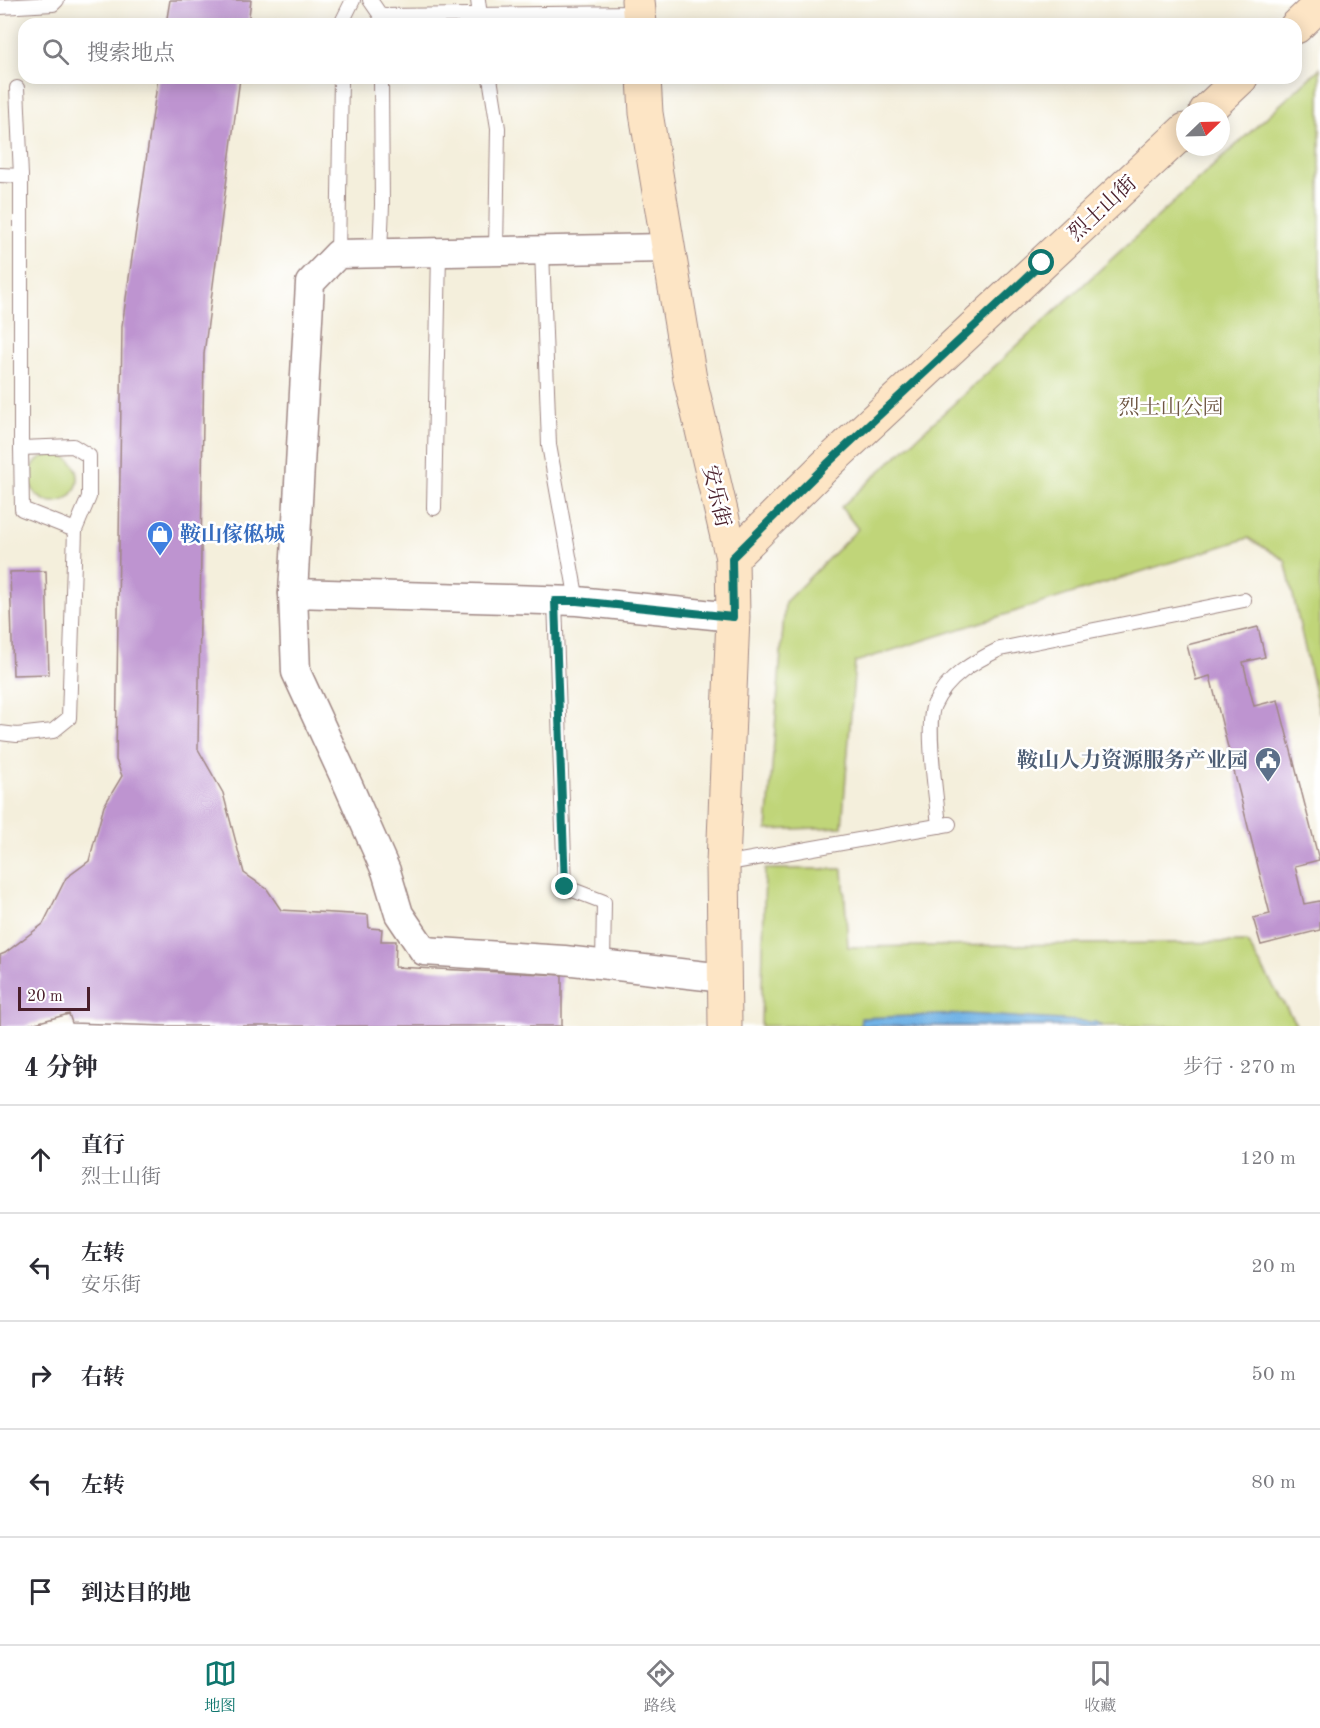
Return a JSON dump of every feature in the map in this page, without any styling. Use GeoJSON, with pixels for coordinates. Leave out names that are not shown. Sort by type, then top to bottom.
{"type":"FeatureCollection","features":[{"type":"Feature","properties":{"kind":"street"},"geometry":{"type":"LineString","coordinates":[[1302,21],[1320,4]]}},
{"type":"Feature","properties":{"kind":"street","name":"安乐街"},"geometry":{"type":"LineString","coordinates":[[644,84],[646,113],[690,379],[732,558],[733,617],[723,864],[725,1026]]}},
{"type":"Feature","properties":{"kind":"street"},"geometry":{"type":"LineString","coordinates":[[1216,102],[1235,84]]}},
{"type":"Feature","properties":{"kind":"street","name":"烈士山街"},"geometry":{"type":"LineString","coordinates":[[732,558],[827,464],[1176,138]]}},
{"type":"Feature","properties":{"kind":"street"},"geometry":{"type":"LineString","coordinates":[[668,248],[338,254],[310,283],[293,593],[296,672],[350,787],[386,871],[399,914],[424,951],[564,960],[724,978]]}},
{"type":"Feature","properties":{"kind":"street"},"geometry":{"type":"LineString","coordinates":[[293,593],[566,601],[733,617]]}},
{"type":"Feature","properties":{"kind":"lane"},"geometry":{"type":"LineString","coordinates":[[0,7],[53,4],[57,0]]}},
{"type":"Feature","properties":{"kind":"lane"},"geometry":{"type":"LineString","coordinates":[[344,18],[352,0]]}},
{"type":"Feature","properties":{"kind":"lane"},"geometry":{"type":"LineString","coordinates":[[370,0],[380,18]]}},
{"type":"Feature","properties":{"kind":"lane"},"geometry":{"type":"LineString","coordinates":[[478,0],[480,18]]}},
{"type":"Feature","properties":{"kind":"lane"},"geometry":{"type":"LineString","coordinates":[[520,18],[639,12]]}},
{"type":"Feature","properties":{"kind":"lane"},"geometry":{"type":"LineString","coordinates":[[338,254],[340,84]]}},
{"type":"Feature","properties":{"kind":"lane"},"geometry":{"type":"LineString","coordinates":[[380,253],[381,84]]}},
{"type":"Feature","properties":{"kind":"lane"},"geometry":{"type":"LineString","coordinates":[[491,84],[498,128],[496,251]]}},
{"type":"Feature","properties":{"kind":"lane"},"geometry":{"type":"LineString","coordinates":[[17,88],[21,176],[22,509],[75,530]]}},
{"type":"Feature","properties":{"kind":"lane"},"geometry":{"type":"LineString","coordinates":[[0,175],[21,176]]}},
{"type":"Feature","properties":{"kind":"lane"},"geometry":{"type":"LineString","coordinates":[[542,250],[549,445],[566,601],[565,887],[604,902],[603,965]]}},
{"type":"Feature","properties":{"kind":"lane"},"geometry":{"type":"LineString","coordinates":[[434,508],[439,252]]}},
{"type":"Feature","properties":{"kind":"lane"},"geometry":{"type":"LineString","coordinates":[[0,733],[17,735],[52,731],[69,718],[75,530],[89,497],[89,456],[73,446],[21,448]]}},
{"type":"Feature","properties":{"kind":"lane"},"geometry":{"type":"LineString","coordinates":[[723,864],[944,825],[930,726],[932,707],[945,687],[971,663],[999,649],[1244,600]]}},
{"type":"Feature","properties":{"kind":"green space","name":"烈士山公园"},"geometry":{"type":"Polygon","coordinates":[[[1320,68],[1320,715],[1285,560],[1248,538],[855,662],[842,827],[767,830],[785,602],[858,529],[841,507],[1224,156],[1230,156],[1230,150],[1320,68]]]}},
{"type":"Feature","properties":{"kind":"green space"},"geometry":{"type":"Polygon","coordinates":[[[49,454],[59,454],[71,461],[78,473],[78,483],[71,495],[59,502],[49,502],[34,491],[30,483],[30,473],[41,458],[49,454]]]}},
{"type":"Feature","properties":{"kind":"green space"},"geometry":{"type":"Polygon","coordinates":[[[765,869],[843,869],[848,947],[1247,942],[1297,1026],[761,1026],[765,869]]]}},
{"type":"Feature","properties":{"kind":"water"},"geometry":{"type":"Polygon","coordinates":[[[964,1014],[1095,1022],[1103,1026],[860,1026],[861,1018],[964,1014]]]}},
{"type":"Feature","properties":{"kind":"building"},"geometry":{"type":"Polygon","coordinates":[[[170,0],[251,0],[249,18],[167,18],[170,0]]]}},
{"type":"Feature","properties":{"kind":"building","name":"鞍山傢俬城"},"geometry":{"type":"Polygon","coordinates":[[[157,84],[239,84],[204,354],[198,749],[223,793],[244,873],[267,889],[281,910],[368,915],[369,928],[382,929],[381,941],[396,941],[395,967],[562,975],[562,1026],[167,1026],[72,1023],[69,1014],[24,1026],[0,1026],[0,955],[43,924],[66,878],[89,861],[104,806],[122,776],[116,760],[122,326],[157,84]]]}},
{"type":"Feature","properties":{"kind":"building"},"geometry":{"type":"Polygon","coordinates":[[[46,571],[49,674],[13,675],[10,572],[46,571]]]}},
{"type":"Feature","properties":{"kind":"building","name":"鞍山人力资源服务产业园"},"geometry":{"type":"Polygon","coordinates":[[[1258,627],[1265,657],[1243,662],[1254,706],[1278,700],[1319,860],[1295,866],[1304,904],[1320,901],[1320,930],[1261,945],[1253,918],[1270,914],[1210,676],[1196,680],[1187,645],[1258,627]]]}},
{"type":"Feature","properties":{"kind":"place","name":"鞍山傢俬城"},"geometry":{"type":"Point","coordinates":[160,557]}},
{"type":"Feature","properties":{"kind":"place","name":"鞍山人力资源服务产业园"},"geometry":{"type":"Point","coordinates":[1268,783]}},
{"type":"Feature","properties":{"kind":"route"},"geometry":{"type":"LineString","coordinates":[[565,887],[555,601],[577,601],[733,617],[732,558],[827,464],[1042,263]]}}]}
